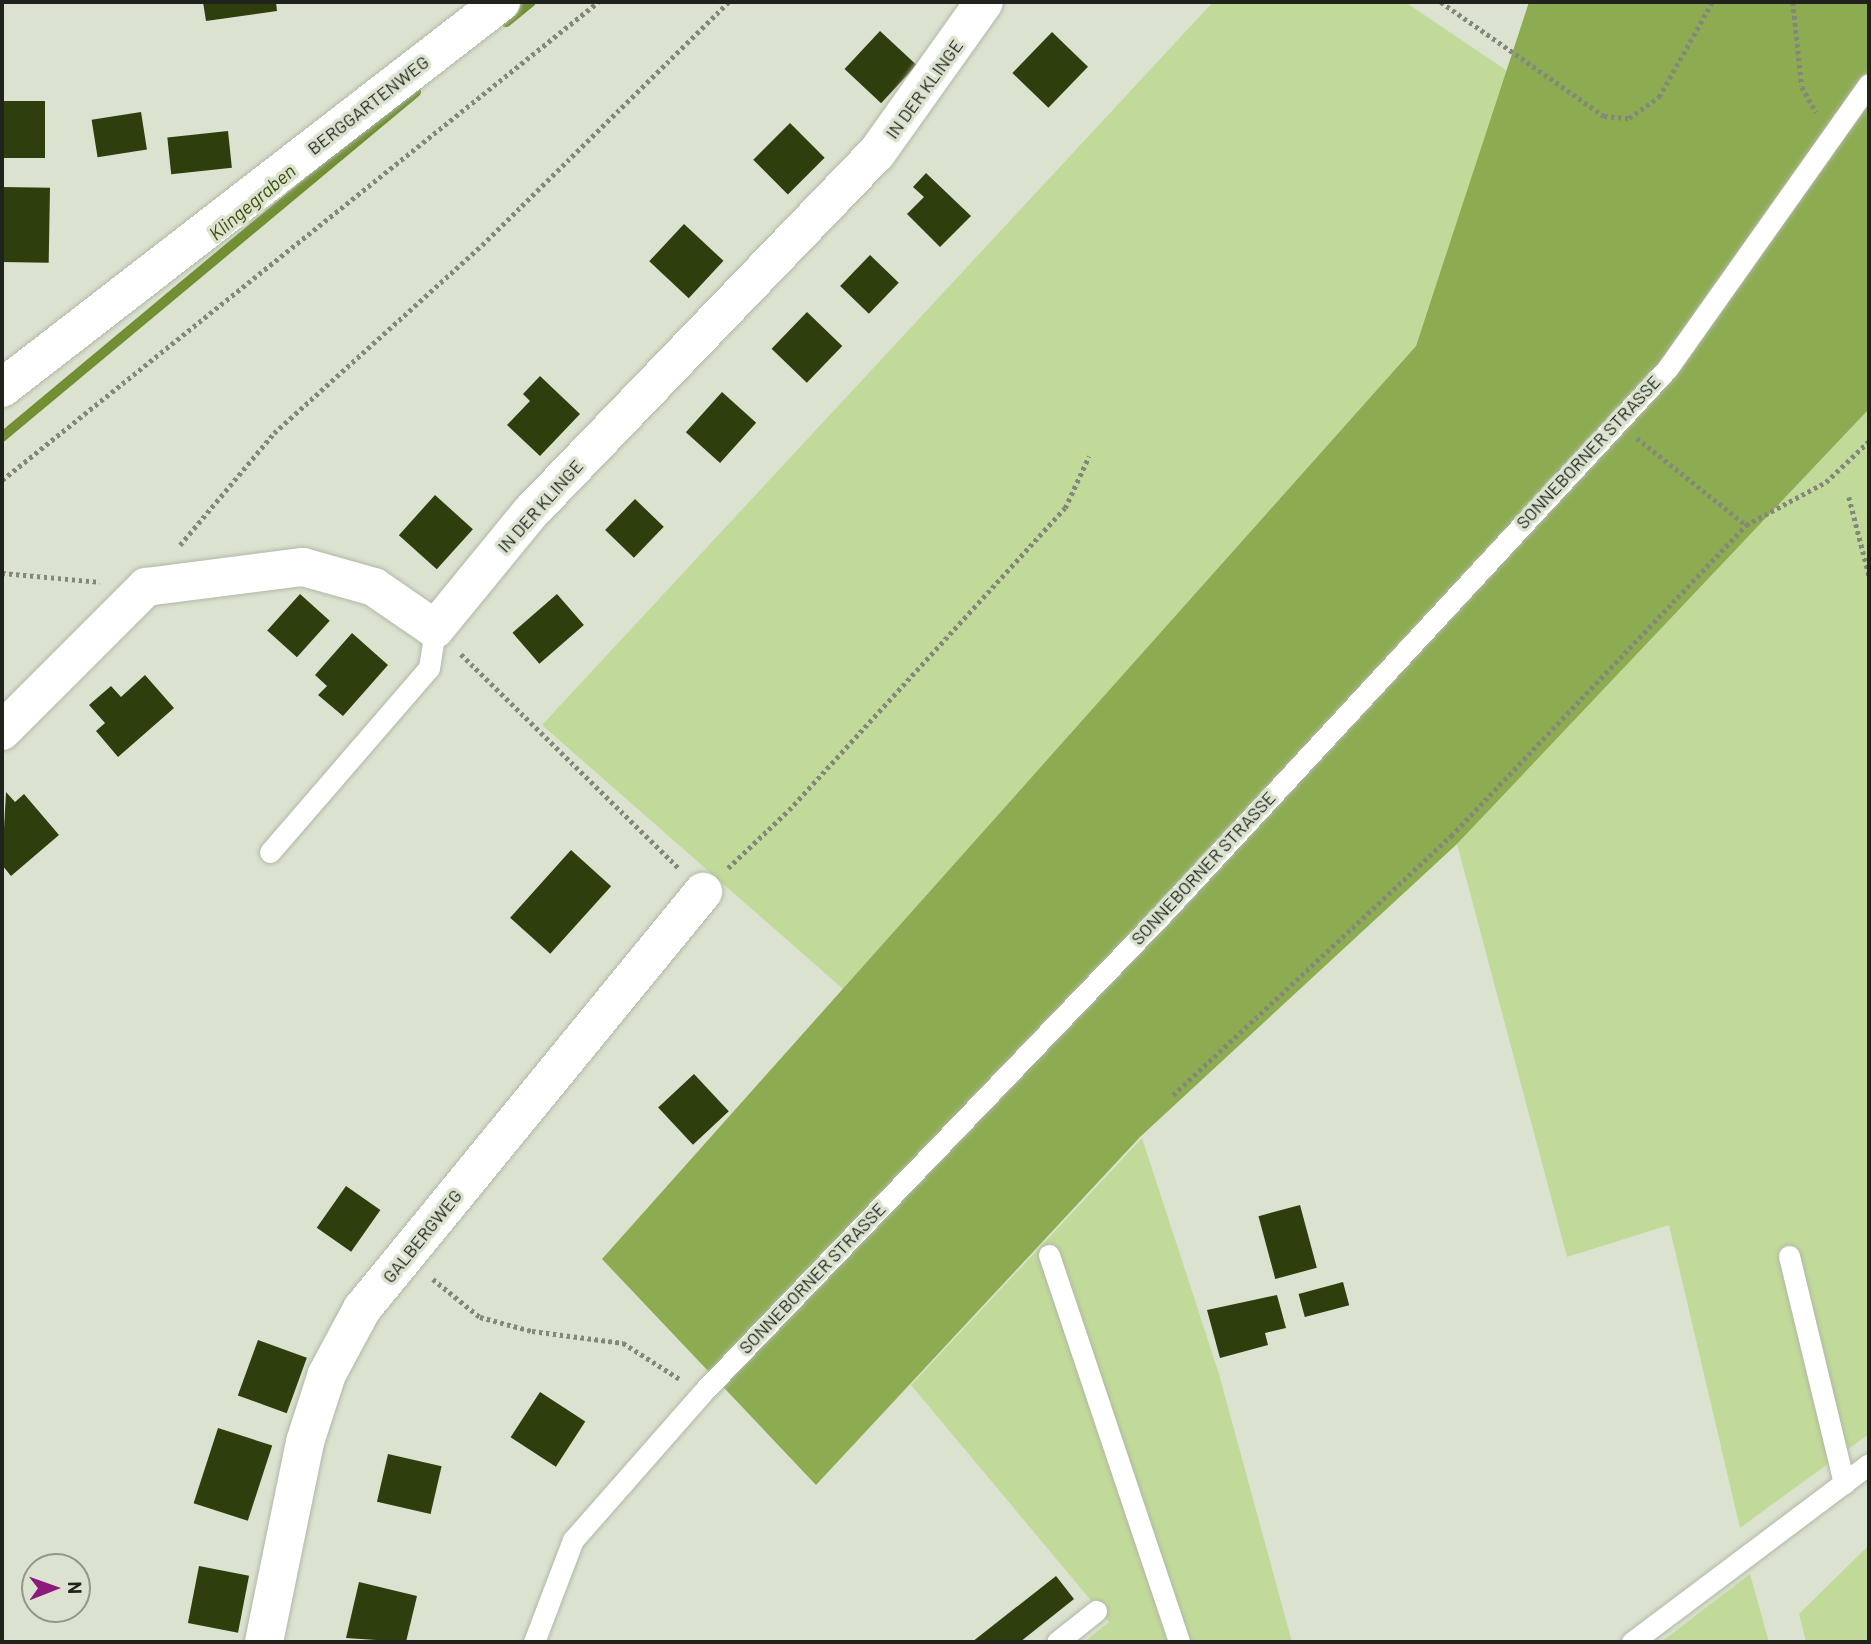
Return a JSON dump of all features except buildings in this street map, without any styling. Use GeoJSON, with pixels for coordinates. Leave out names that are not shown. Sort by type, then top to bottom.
{"type":"FeatureCollection","features":[{"type":"Feature","properties":{"kind":"street","name":"BERGGARTENWEG"},"geometry":{"type":"LineString","coordinates":[[2,388],[501,2]]}},
{"type":"Feature","properties":{"kind":"street","name":"IN DER KLINGE"},"geometry":{"type":"LineString","coordinates":[[435,629],[530,513],[876,154],[984,2]]}},
{"type":"Feature","properties":{"kind":"street"},"geometry":{"type":"LineString","coordinates":[[2,731],[146,587],[303,567],[373,587],[435,629]]}},
{"type":"Feature","properties":{"kind":"street","name":"GALBERGWEG"},"geometry":{"type":"LineString","coordinates":[[264,1642],[286,1516],[327,1374],[362,1309],[703,892]]}},
{"type":"Feature","properties":{"kind":"lane","name":"SONNEBORNER STRASSE"},"geometry":{"type":"LineString","coordinates":[[534,1642],[573,1540],[702,1393],[1166,910],[1615,420],[1667,369],[1832,142],[1869,84]]}},
{"type":"Feature","properties":{"kind":"lane"},"geometry":{"type":"LineString","coordinates":[[270,852],[429,668],[435,629]]}},
{"type":"Feature","properties":{"kind":"lane"},"geometry":{"type":"LineString","coordinates":[[1049,1255],[1179,1642]]}},
{"type":"Feature","properties":{"kind":"lane"},"geometry":{"type":"LineString","coordinates":[[1789,1256],[1844,1483]]}},
{"type":"Feature","properties":{"kind":"lane"},"geometry":{"type":"LineString","coordinates":[[1632,1642],[1869,1464]]}},
{"type":"Feature","properties":{"kind":"lane"},"geometry":{"type":"LineString","coordinates":[[1057,1642],[1096,1611]]}},
{"type":"Feature","properties":{"kind":"path"},"geometry":{"type":"LineString","coordinates":[[2,480],[598,2]]}},
{"type":"Feature","properties":{"kind":"path"},"geometry":{"type":"LineString","coordinates":[[2,573],[146,587],[274,433],[482,245],[728,2]]}},
{"type":"Feature","properties":{"kind":"path"},"geometry":{"type":"LineString","coordinates":[[1441,2],[1604,116],[1629,118],[1659,97],[1712,2]]}},
{"type":"Feature","properties":{"kind":"path"},"geometry":{"type":"LineString","coordinates":[[1793,2],[1802,87],[1832,142]]}},
{"type":"Feature","properties":{"kind":"path"},"geometry":{"type":"LineString","coordinates":[[1615,420],[1746,525]]}},
{"type":"Feature","properties":{"kind":"path"},"geometry":{"type":"LineString","coordinates":[[1173,1095],[1451,836],[1746,525],[1826,482],[1869,441]]}},
{"type":"Feature","properties":{"kind":"path"},"geometry":{"type":"LineString","coordinates":[[435,629],[703,892],[789,810],[1065,508],[1089,456]]}},
{"type":"Feature","properties":{"kind":"path"},"geometry":{"type":"LineString","coordinates":[[1849,497],[1869,575]]}},
{"type":"Feature","properties":{"kind":"path"},"geometry":{"type":"LineString","coordinates":[[408,1252],[455,1301],[480,1317],[532,1332],[623,1343],[702,1393]]}},
{"type":"Feature","properties":{"kind":"green space"},"geometry":{"type":"Polygon","coordinates":[[[1213,2],[1405,2],[1509,72],[1416,346],[843,989],[542,725],[1213,2]]]}},
{"type":"Feature","properties":{"kind":"green space"},"geometry":{"type":"Polygon","coordinates":[[[1529,2],[1869,2],[1869,409],[1457,844],[1140,1137],[816,1485],[602,1259],[1416,346],[1529,2]]]}},
{"type":"Feature","properties":{"kind":"green space"},"geometry":{"type":"Polygon","coordinates":[[[1869,409],[1869,1434],[1740,1528],[1669,1225],[1567,1257],[1457,844],[1869,409]]]}},
{"type":"Feature","properties":{"kind":"green space"},"geometry":{"type":"Polygon","coordinates":[[[1142,1138],[1219,1374],[1292,1642],[1084,1642],[1109,1622],[911,1385],[1142,1138]]]}},
{"type":"Feature","properties":{"kind":"green space"},"geometry":{"type":"Polygon","coordinates":[[[1869,1545],[1869,1642],[1806,1642],[1799,1614],[1869,1545]]]}},
{"type":"Feature","properties":{"kind":"green space"},"geometry":{"type":"Polygon","coordinates":[[[1750,1574],[1769,1642],[1661,1642],[1750,1574]]]}},
{"type":"Feature","properties":{"kind":"waterway","name":"Klingegraben"},"geometry":{"type":"LineString","coordinates":[[506,22],[531,2]]}},
{"type":"Feature","properties":{"kind":"waterway","name":"Klingegraben"},"geometry":{"type":"LineString","coordinates":[[2,437],[416,92]]}}]}
